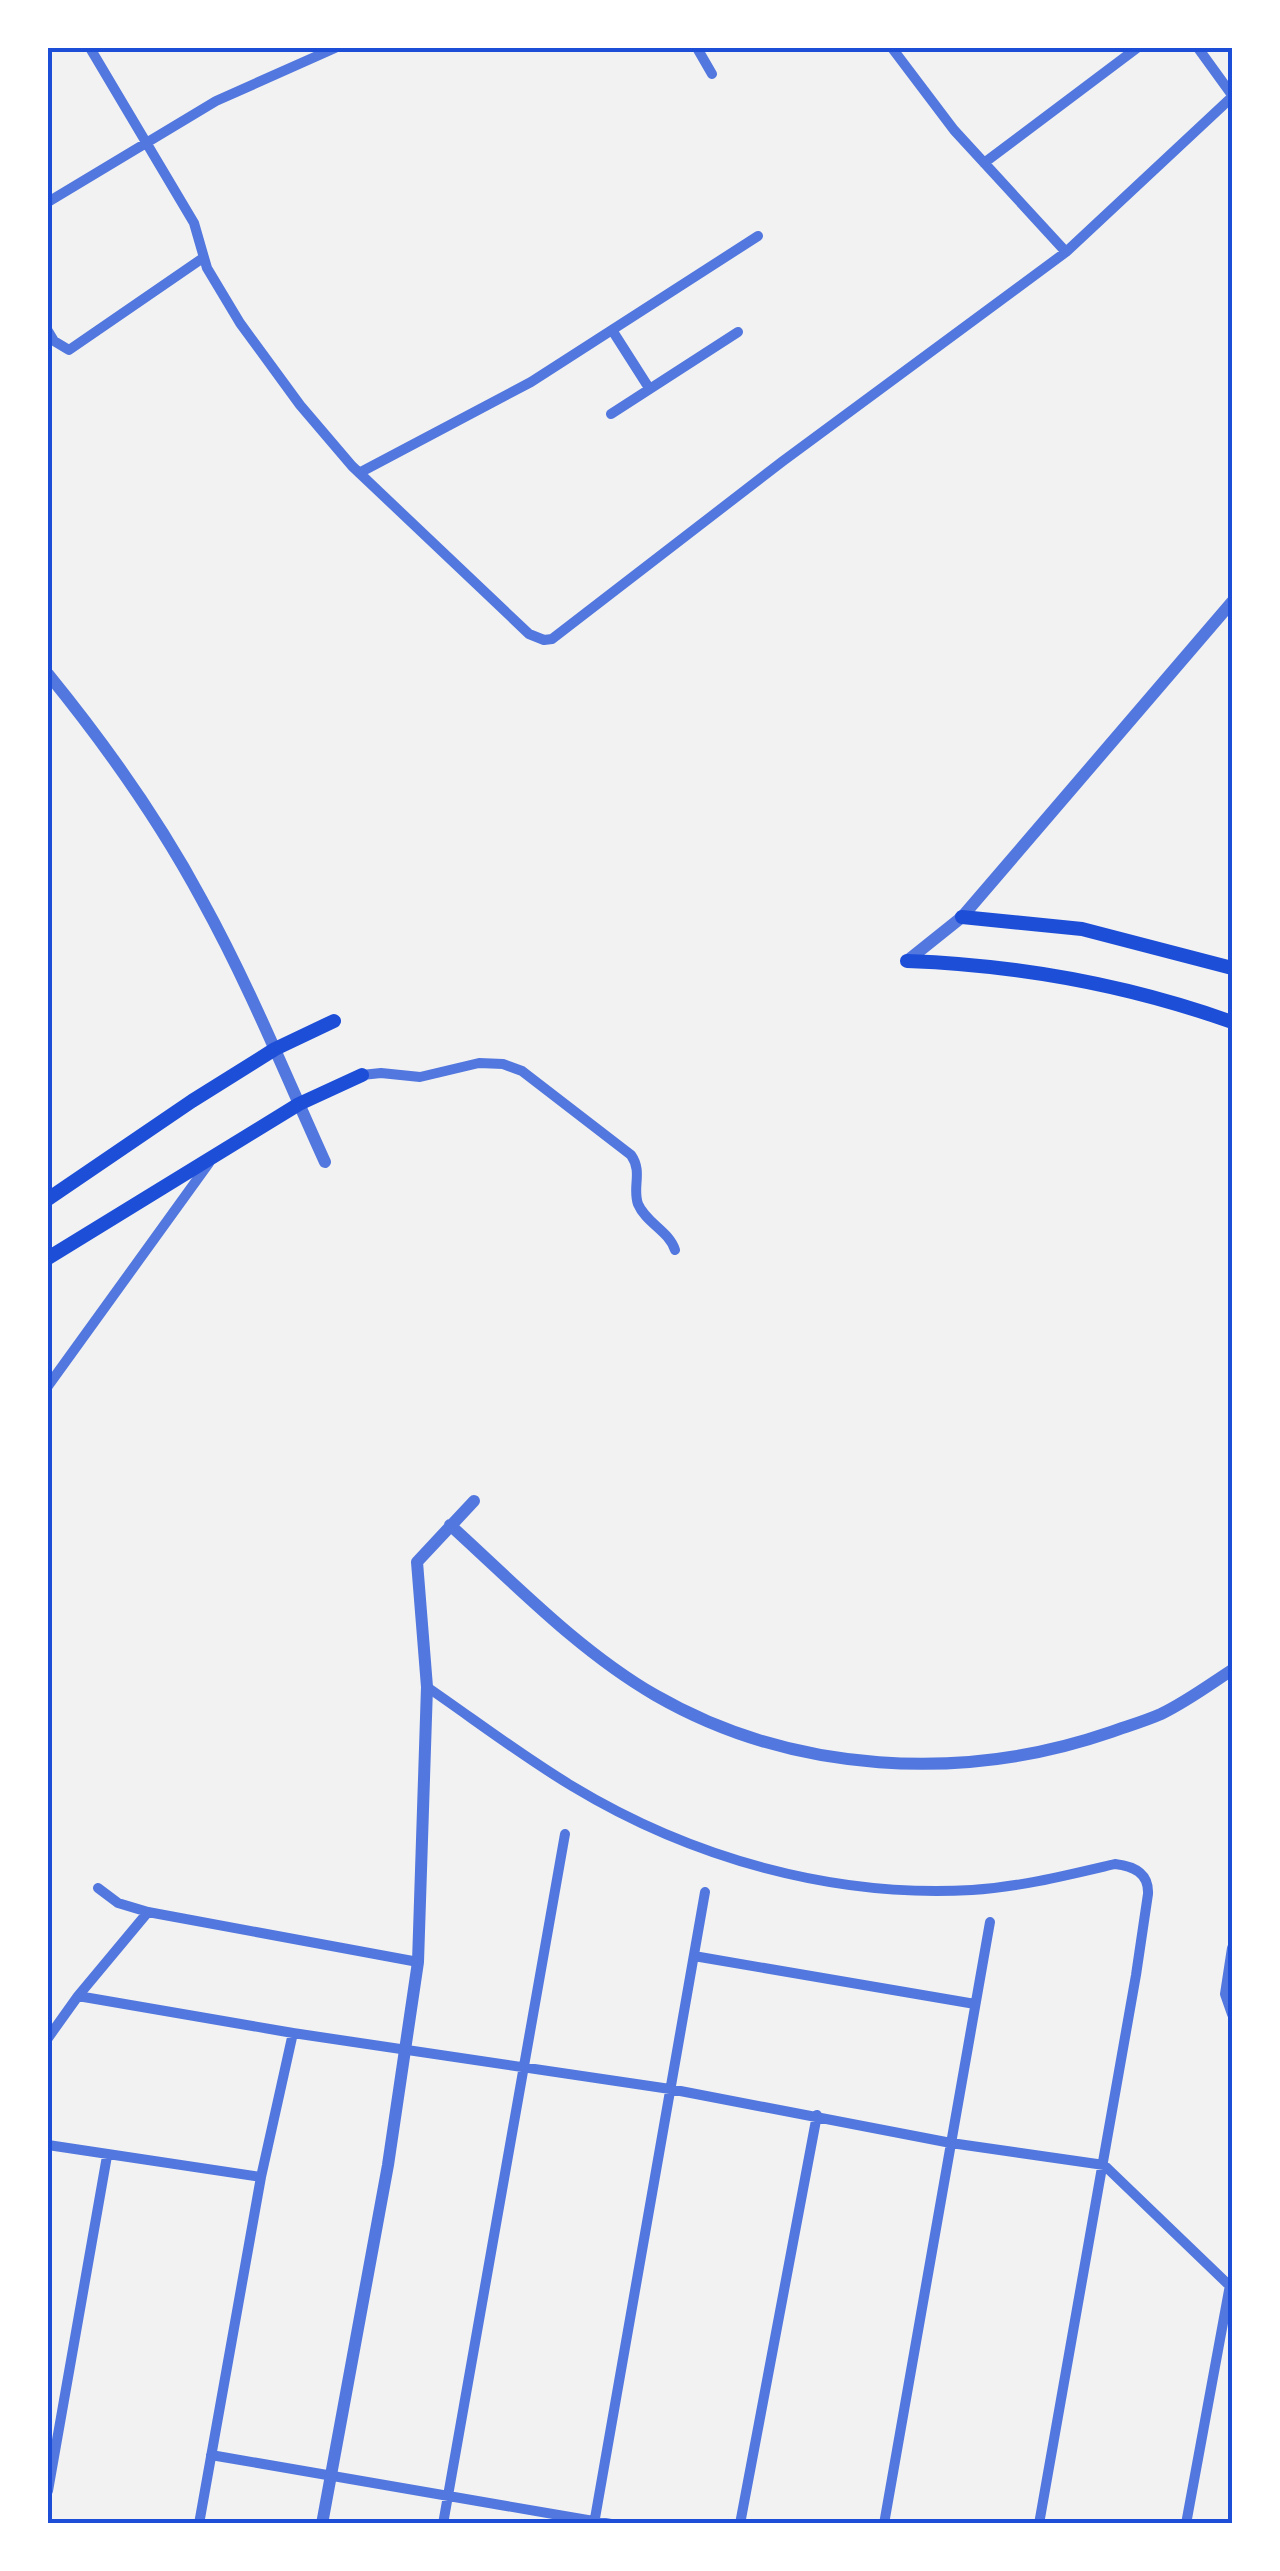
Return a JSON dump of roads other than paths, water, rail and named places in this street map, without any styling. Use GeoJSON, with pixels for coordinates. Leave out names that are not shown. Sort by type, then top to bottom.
{"type":"FeatureCollection","features":[{"type":"Feature","properties":{"kind":"main road"},"geometry":{"type":"LineString","coordinates":[[962,917],[1082,929],[1232,968]]}},
{"type":"Feature","properties":{"kind":"main road"},"geometry":{"type":"LineString","coordinates":[[907,961],[988,967],[1084,982],[1232,1022]]}},
{"type":"Feature","properties":{"kind":"main road"},"geometry":{"type":"LineString","coordinates":[[48,1199],[192,1101],[276,1049],[334,1021]]}},
{"type":"Feature","properties":{"kind":"main road"},"geometry":{"type":"LineString","coordinates":[[48,1258],[299,1104],[362,1075]]}},
{"type":"Feature","properties":{"kind":"street"},"geometry":{"type":"LineString","coordinates":[[90,48],[194,223],[203,258],[240,323],[300,405],[359,472],[529,634],[544,640],[552,638],[1066,252],[1232,96],[1198,48]]}},
{"type":"Feature","properties":{"kind":"street"},"geometry":{"type":"LineString","coordinates":[[48,184],[52,199],[216,101],[335,48]]}},
{"type":"Feature","properties":{"kind":"street"},"geometry":{"type":"LineString","coordinates":[[697,48],[712,74]]}},
{"type":"Feature","properties":{"kind":"street"},"geometry":{"type":"LineString","coordinates":[[892,48],[929,100],[1066,252]]}},
{"type":"Feature","properties":{"kind":"street"},"geometry":{"type":"LineString","coordinates":[[984,164],[1137,48]]}},
{"type":"Feature","properties":{"kind":"street"},"geometry":{"type":"LineString","coordinates":[[359,472],[512,394],[758,236]]}},
{"type":"Feature","properties":{"kind":"street"},"geometry":{"type":"LineString","coordinates":[[48,330],[54,341],[69,350],[203,258]]}},
{"type":"Feature","properties":{"kind":"street"},"geometry":{"type":"LineString","coordinates":[[612,330],[649,388]]}},
{"type":"Feature","properties":{"kind":"street"},"geometry":{"type":"LineString","coordinates":[[612,414],[738,332]]}},
{"type":"Feature","properties":{"kind":"street"},"geometry":{"type":"LineString","coordinates":[[907,961],[962,917],[1232,602]]}},
{"type":"Feature","properties":{"kind":"street"},"geometry":{"type":"LineString","coordinates":[[48,674],[158,825],[203,901],[276,1049],[325,1162]]}},
{"type":"Feature","properties":{"kind":"street"},"geometry":{"type":"LineString","coordinates":[[362,1075],[420,1078],[491,1062],[522,1071],[631,1155],[638,1170],[636,1192],[640,1209],[673,1242],[675,1250]]}},
{"type":"Feature","properties":{"kind":"street"},"geometry":{"type":"LineString","coordinates":[[48,1386],[216,1154]]}},
{"type":"Feature","properties":{"kind":"street"},"geometry":{"type":"LineString","coordinates":[[322,2524],[408,2048],[418,1962],[427,1687],[416,1562],[474,1501]]}},
{"type":"Feature","properties":{"kind":"street"},"geometry":{"type":"LineString","coordinates":[[450,1525],[588,1648],[654,1694],[729,1730],[832,1757],[866,1762],[953,1764],[1041,1753],[1160,1714],[1232,1670]]}},
{"type":"Feature","properties":{"kind":"street"},"geometry":{"type":"LineString","coordinates":[[427,1687],[549,1772],[603,1804],[686,1843],[774,1871],[882,1889],[946,1891],[997,1887],[1114,1864],[1142,1874],[1148,1894],[1104,2166],[1039,2524]]}},
{"type":"Feature","properties":{"kind":"street"},"geometry":{"type":"LineString","coordinates":[[443,2524],[566,1834]]}},
{"type":"Feature","properties":{"kind":"street"},"geometry":{"type":"LineString","coordinates":[[98,1888],[118,1903],[148,1912],[418,1962]]}},
{"type":"Feature","properties":{"kind":"street"},"geometry":{"type":"LineString","coordinates":[[594,2522],[704,1892]]}},
{"type":"Feature","properties":{"kind":"street"},"geometry":{"type":"LineString","coordinates":[[48,2038],[148,1912]]}},
{"type":"Feature","properties":{"kind":"street"},"geometry":{"type":"LineString","coordinates":[[884,2524],[990,1922]]}},
{"type":"Feature","properties":{"kind":"street"},"geometry":{"type":"LineString","coordinates":[[1232,1948],[1224,1994],[1232,2014]]}},
{"type":"Feature","properties":{"kind":"street"},"geometry":{"type":"LineString","coordinates":[[694,1956],[975,2004]]}},
{"type":"Feature","properties":{"kind":"street"},"geometry":{"type":"LineString","coordinates":[[78,1996],[670,2090],[1104,2166],[1231,2286],[1186,2524]]}},
{"type":"Feature","properties":{"kind":"street"},"geometry":{"type":"LineString","coordinates":[[199,2524],[261,2178],[293,2033]]}},
{"type":"Feature","properties":{"kind":"street"},"geometry":{"type":"LineString","coordinates":[[740,2524],[817,2115]]}},
{"type":"Feature","properties":{"kind":"street"},"geometry":{"type":"LineString","coordinates":[[48,2145],[261,2178]]}},
{"type":"Feature","properties":{"kind":"street"},"geometry":{"type":"LineString","coordinates":[[48,2491],[107,2156]]}},
{"type":"Feature","properties":{"kind":"street"},"geometry":{"type":"LineString","coordinates":[[212,2456],[611,2524]]}}]}
